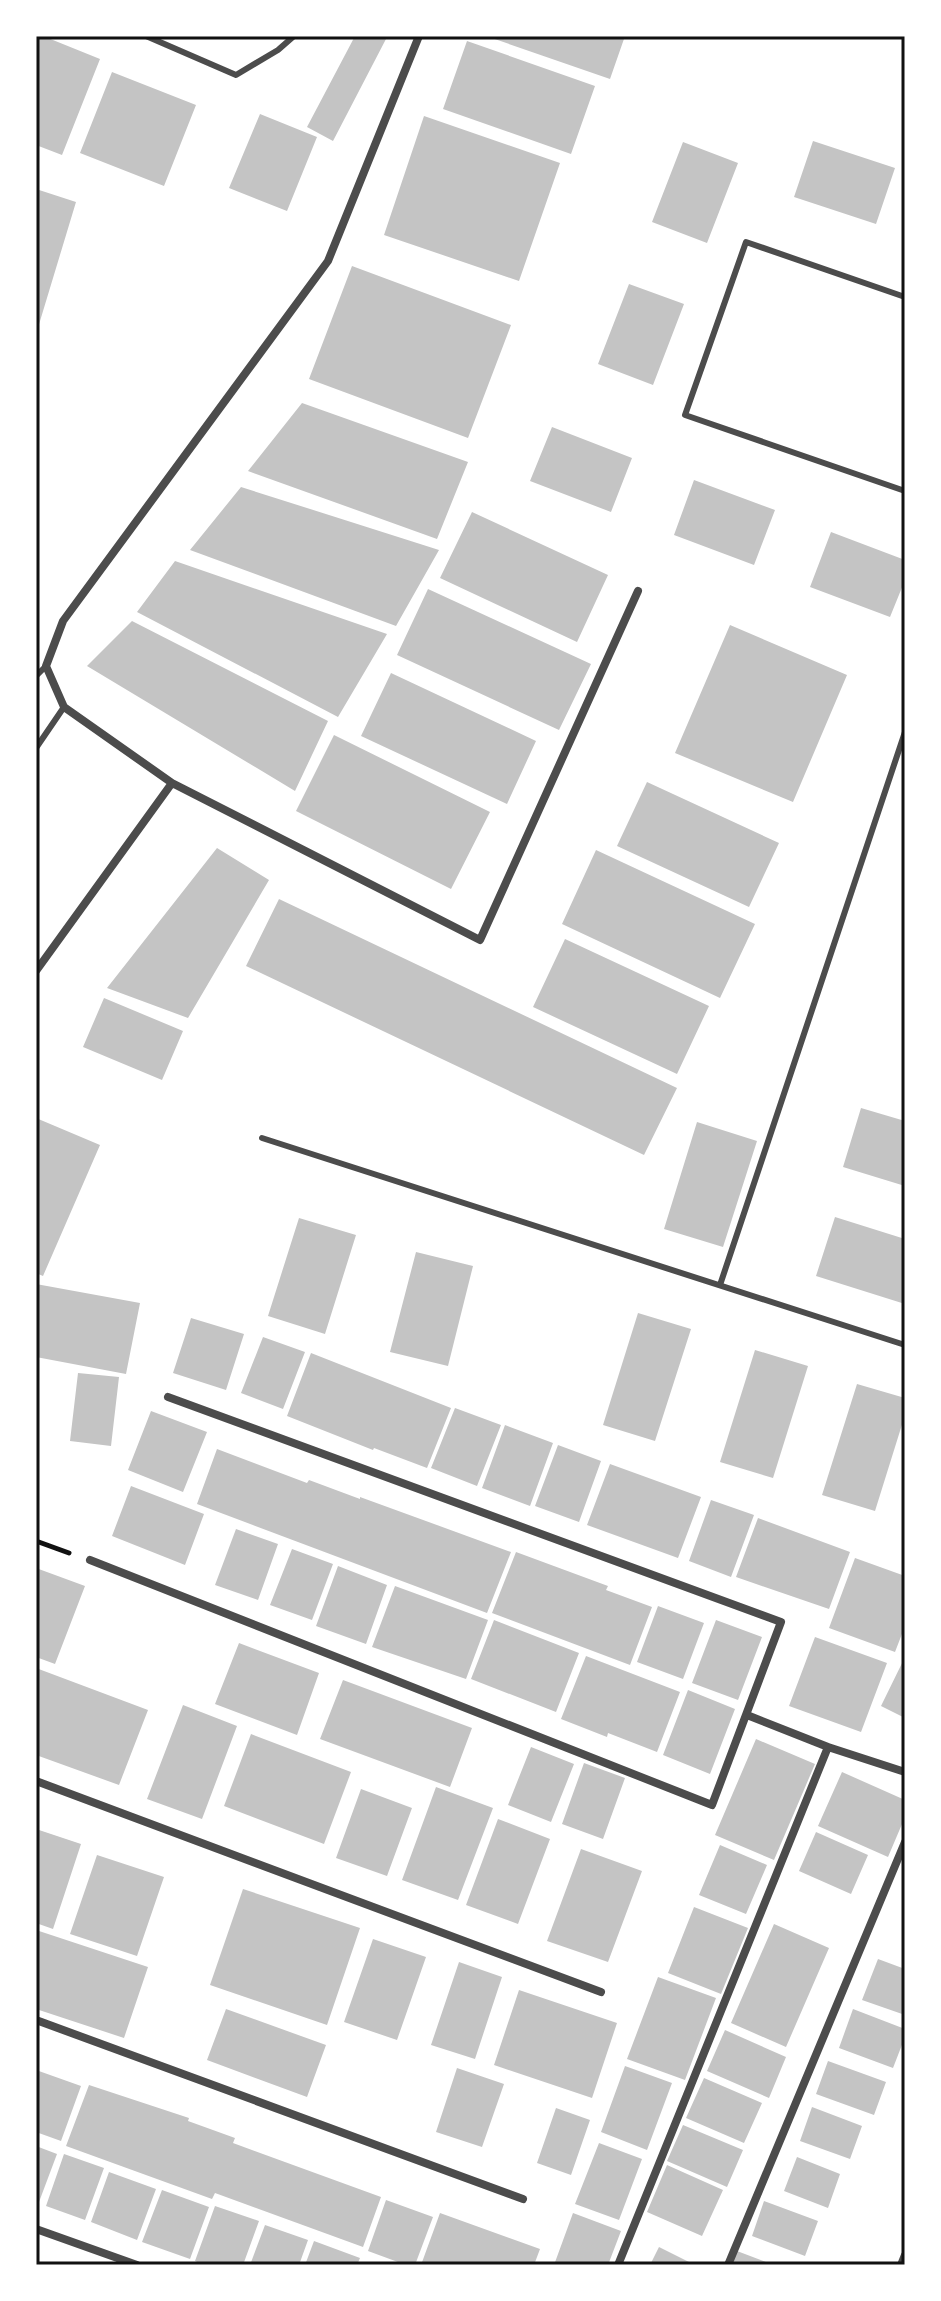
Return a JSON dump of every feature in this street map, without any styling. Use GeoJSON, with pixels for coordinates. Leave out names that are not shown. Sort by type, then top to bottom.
{"type":"FeatureCollection","features":[{"type":"Feature","properties":{"kind":"street"},"geometry":{"type":"LineString","coordinates":[[419,36],[328,261],[63,621],[46,666],[64,707],[172,783],[480,940],[638,591]]}},
{"type":"Feature","properties":{"kind":"street"},"geometry":{"type":"LineString","coordinates":[[36,971],[172,783]]}},
{"type":"Feature","properties":{"kind":"street"},"geometry":{"type":"LineString","coordinates":[[90,1560],[712,1805],[781,1622],[168,1397]]}},
{"type":"Feature","properties":{"kind":"street"},"geometry":{"type":"LineString","coordinates":[[747,1715],[828,1747],[905,1772]]}},
{"type":"Feature","properties":{"kind":"street"},"geometry":{"type":"LineString","coordinates":[[618,2265],[828,1747]]}},
{"type":"Feature","properties":{"kind":"street"},"geometry":{"type":"LineString","coordinates":[[36,1781],[601,1992]]}},
{"type":"Feature","properties":{"kind":"street"},"geometry":{"type":"LineString","coordinates":[[728,2265],[905,1842]]}},
{"type":"Feature","properties":{"kind":"street"},"geometry":{"type":"LineString","coordinates":[[36,2020],[523,2199]]}},
{"type":"Feature","properties":{"kind":"street"},"geometry":{"type":"LineString","coordinates":[[36,2229],[137,2265]]}},
{"type":"Feature","properties":{"kind":"street"},"geometry":{"type":"LineString","coordinates":[[901,2265],[905,2255]]}},
{"type":"Feature","properties":{"kind":"lane"},"geometry":{"type":"LineString","coordinates":[[146,36],[236,75],[278,50],[294,36]]}},
{"type":"Feature","properties":{"kind":"lane"},"geometry":{"type":"LineString","coordinates":[[905,297],[746,242],[685,415],[905,491]]}},
{"type":"Feature","properties":{"kind":"lane"},"geometry":{"type":"LineString","coordinates":[[36,676],[46,666]]}},
{"type":"Feature","properties":{"kind":"lane"},"geometry":{"type":"LineString","coordinates":[[36,748],[64,707]]}},
{"type":"Feature","properties":{"kind":"lane"},"geometry":{"type":"LineString","coordinates":[[720,1285],[905,732]]}},
{"type":"Feature","properties":{"kind":"lane"},"geometry":{"type":"LineString","coordinates":[[262,1138],[905,1345]]}},
{"type":"Feature","properties":{"kind":"path"},"geometry":{"type":"LineString","coordinates":[[36,1541],[90,1560]]}},
{"type":"Feature","properties":{"kind":"building"},"geometry":{"type":"Polygon","coordinates":[[[36,36],[100,59],[62,155],[36,145],[36,36]]]}},
{"type":"Feature","properties":{"kind":"building"},"geometry":{"type":"Polygon","coordinates":[[[355,36],[381,36],[386,39],[333,141],[307,127],[355,36]]]}},
{"type":"Feature","properties":{"kind":"building"},"geometry":{"type":"Polygon","coordinates":[[[486,36],[625,36],[610,79],[486,36]]]}},
{"type":"Feature","properties":{"kind":"building"},"geometry":{"type":"Polygon","coordinates":[[[467,41],[595,86],[571,154],[443,109],[467,41]]]}},
{"type":"Feature","properties":{"kind":"building"},"geometry":{"type":"Polygon","coordinates":[[[112,72],[196,105],[164,186],[80,153],[112,72]]]}},
{"type":"Feature","properties":{"kind":"building"},"geometry":{"type":"Polygon","coordinates":[[[260,114],[317,137],[287,211],[229,188],[260,114]]]}},
{"type":"Feature","properties":{"kind":"building"},"geometry":{"type":"Polygon","coordinates":[[[424,116],[560,163],[519,281],[384,235],[424,116]]]}},
{"type":"Feature","properties":{"kind":"building"},"geometry":{"type":"Polygon","coordinates":[[[813,141],[895,168],[876,224],[794,197],[813,141]]]}},
{"type":"Feature","properties":{"kind":"building"},"geometry":{"type":"Polygon","coordinates":[[[683,142],[738,163],[707,243],[652,222],[683,142]]]}},
{"type":"Feature","properties":{"kind":"building"},"geometry":{"type":"Polygon","coordinates":[[[36,189],[76,202],[37,331],[36,331],[36,189]]]}},
{"type":"Feature","properties":{"kind":"building"},"geometry":{"type":"Polygon","coordinates":[[[352,266],[511,325],[468,438],[309,379],[352,266]]]}},
{"type":"Feature","properties":{"kind":"building"},"geometry":{"type":"Polygon","coordinates":[[[629,284],[684,304],[653,385],[598,364],[629,284]]]}},
{"type":"Feature","properties":{"kind":"building"},"geometry":{"type":"Polygon","coordinates":[[[302,403],[468,462],[437,539],[248,471],[302,403]]]}},
{"type":"Feature","properties":{"kind":"building"},"geometry":{"type":"Polygon","coordinates":[[[552,427],[632,458],[611,512],[530,481],[552,427]]]}},
{"type":"Feature","properties":{"kind":"building"},"geometry":{"type":"Polygon","coordinates":[[[694,480],[775,510],[754,565],[674,535],[694,480]]]}},
{"type":"Feature","properties":{"kind":"building"},"geometry":{"type":"Polygon","coordinates":[[[241,487],[439,550],[396,626],[190,550],[241,487]]]}},
{"type":"Feature","properties":{"kind":"building"},"geometry":{"type":"Polygon","coordinates":[[[472,512],[608,575],[577,642],[440,578],[472,512]]]}},
{"type":"Feature","properties":{"kind":"building"},"geometry":{"type":"Polygon","coordinates":[[[831,532],[905,560],[905,580],[890,617],[810,587],[831,532]]]}},
{"type":"Feature","properties":{"kind":"building"},"geometry":{"type":"Polygon","coordinates":[[[175,561],[387,634],[338,717],[137,612],[175,561]]]}},
{"type":"Feature","properties":{"kind":"building"},"geometry":{"type":"Polygon","coordinates":[[[428,589],[591,664],[559,730],[397,655],[428,589]]]}},
{"type":"Feature","properties":{"kind":"building"},"geometry":{"type":"Polygon","coordinates":[[[132,621],[328,721],[295,791],[87,666],[132,621]]]}},
{"type":"Feature","properties":{"kind":"building"},"geometry":{"type":"Polygon","coordinates":[[[730,625],[847,675],[793,802],[675,753],[730,625]]]}},
{"type":"Feature","properties":{"kind":"building"},"geometry":{"type":"Polygon","coordinates":[[[391,673],[536,741],[507,804],[361,736],[391,673]]]}},
{"type":"Feature","properties":{"kind":"building"},"geometry":{"type":"Polygon","coordinates":[[[334,735],[490,812],[451,889],[296,811],[334,735]]]}},
{"type":"Feature","properties":{"kind":"building"},"geometry":{"type":"Polygon","coordinates":[[[647,782],[779,843],[749,907],[617,846],[647,782]]]}},
{"type":"Feature","properties":{"kind":"building"},"geometry":{"type":"Polygon","coordinates":[[[217,848],[269,880],[188,1018],[107,988],[217,848]]]}},
{"type":"Feature","properties":{"kind":"building"},"geometry":{"type":"Polygon","coordinates":[[[596,850],[755,924],[720,998],[562,924],[596,850]]]}},
{"type":"Feature","properties":{"kind":"building"},"geometry":{"type":"Polygon","coordinates":[[[279,899],[677,1088],[644,1155],[246,966],[279,899]]]}},
{"type":"Feature","properties":{"kind":"building"},"geometry":{"type":"Polygon","coordinates":[[[565,939],[709,1006],[677,1074],[533,1007],[565,939]]]}},
{"type":"Feature","properties":{"kind":"building"},"geometry":{"type":"Polygon","coordinates":[[[104,998],[183,1031],[162,1080],[83,1047],[104,998]]]}},
{"type":"Feature","properties":{"kind":"building"},"geometry":{"type":"Polygon","coordinates":[[[861,1108],[905,1121],[905,1186],[843,1167],[861,1108]]]}},
{"type":"Feature","properties":{"kind":"building"},"geometry":{"type":"Polygon","coordinates":[[[36,1118],[100,1145],[43,1276],[36,1273],[36,1118]]]}},
{"type":"Feature","properties":{"kind":"building"},"geometry":{"type":"Polygon","coordinates":[[[697,1122],[757,1141],[723,1247],[664,1229],[697,1122]]]}},
{"type":"Feature","properties":{"kind":"building"},"geometry":{"type":"Polygon","coordinates":[[[835,1217],[905,1239],[905,1304],[816,1276],[835,1217]]]}},
{"type":"Feature","properties":{"kind":"building"},"geometry":{"type":"Polygon","coordinates":[[[299,1218],[356,1235],[325,1334],[268,1316],[299,1218]]]}},
{"type":"Feature","properties":{"kind":"building"},"geometry":{"type":"Polygon","coordinates":[[[416,1252],[473,1266],[448,1366],[390,1352],[416,1252]]]}},
{"type":"Feature","properties":{"kind":"building"},"geometry":{"type":"Polygon","coordinates":[[[36,1284],[140,1303],[126,1374],[36,1357],[36,1284]]]}},
{"type":"Feature","properties":{"kind":"building"},"geometry":{"type":"Polygon","coordinates":[[[638,1313],[691,1329],[655,1441],[603,1425],[638,1313]]]}},
{"type":"Feature","properties":{"kind":"building"},"geometry":{"type":"Polygon","coordinates":[[[191,1318],[244,1334],[226,1390],[173,1373],[191,1318]]]}},
{"type":"Feature","properties":{"kind":"building"},"geometry":{"type":"Polygon","coordinates":[[[263,1337],[305,1352],[283,1409],[241,1393],[263,1337]]]}},
{"type":"Feature","properties":{"kind":"building"},"geometry":{"type":"Polygon","coordinates":[[[755,1350],[808,1366],[773,1478],[720,1462],[755,1350]]]}},
{"type":"Feature","properties":{"kind":"building"},"geometry":{"type":"Polygon","coordinates":[[[311,1353],[451,1408],[427,1468],[287,1416],[311,1353]]]}},
{"type":"Feature","properties":{"kind":"building"},"geometry":{"type":"Polygon","coordinates":[[[78,1373],[119,1377],[111,1446],[70,1441],[78,1373]]]}},
{"type":"Feature","properties":{"kind":"building"},"geometry":{"type":"Polygon","coordinates":[[[857,1384],[905,1398],[905,1415],[875,1511],[822,1495],[857,1384]]]}},
{"type":"Feature","properties":{"kind":"building"},"geometry":{"type":"Polygon","coordinates":[[[455,1408],[501,1425],[477,1486],[431,1468],[455,1408]]]}},
{"type":"Feature","properties":{"kind":"building"},"geometry":{"type":"Polygon","coordinates":[[[151,1411],[207,1432],[183,1492],[128,1470],[151,1411]]]}},
{"type":"Feature","properties":{"kind":"building"},"geometry":{"type":"Polygon","coordinates":[[[505,1425],[553,1443],[530,1506],[482,1488],[505,1425]]]}},
{"type":"Feature","properties":{"kind":"building"},"geometry":{"type":"Polygon","coordinates":[[[558,1445],[601,1461],[579,1522],[535,1506],[558,1445]]]}},
{"type":"Feature","properties":{"kind":"building"},"geometry":{"type":"Polygon","coordinates":[[[217,1449],[511,1552],[487,1613],[197,1504],[217,1449]]]}},
{"type":"Feature","properties":{"kind":"building"},"geometry":{"type":"Polygon","coordinates":[[[610,1464],[701,1497],[678,1558],[587,1525],[610,1464]]]}},
{"type":"Feature","properties":{"kind":"building"},"geometry":{"type":"Polygon","coordinates":[[[131,1486],[204,1514],[185,1565],[112,1536],[131,1486]]]}},
{"type":"Feature","properties":{"kind":"building"},"geometry":{"type":"Polygon","coordinates":[[[711,1500],[754,1515],[731,1577],[689,1561],[711,1500]]]}},
{"type":"Feature","properties":{"kind":"building"},"geometry":{"type":"Polygon","coordinates":[[[758,1518],[850,1552],[829,1609],[736,1577],[758,1518]]]}},
{"type":"Feature","properties":{"kind":"building"},"geometry":{"type":"Polygon","coordinates":[[[236,1529],[278,1544],[258,1600],[215,1585],[236,1529]]]}},
{"type":"Feature","properties":{"kind":"building"},"geometry":{"type":"Polygon","coordinates":[[[292,1549],[333,1564],[312,1620],[270,1605],[292,1549]]]}},
{"type":"Feature","properties":{"kind":"building"},"geometry":{"type":"Polygon","coordinates":[[[516,1552],[608,1586],[606,1590],[652,1607],[630,1665],[492,1613],[516,1552]]]}},
{"type":"Feature","properties":{"kind":"building"},"geometry":{"type":"Polygon","coordinates":[[[855,1558],[905,1576],[905,1626],[895,1652],[829,1628],[855,1558]]]}},
{"type":"Feature","properties":{"kind":"building"},"geometry":{"type":"Polygon","coordinates":[[[338,1566],[387,1585],[366,1644],[316,1626],[338,1566]]]}},
{"type":"Feature","properties":{"kind":"building"},"geometry":{"type":"Polygon","coordinates":[[[36,1568],[85,1586],[55,1664],[36,1657],[36,1568]]]}},
{"type":"Feature","properties":{"kind":"building"},"geometry":{"type":"Polygon","coordinates":[[[395,1586],[488,1620],[466,1679],[372,1647],[395,1586]]]}},
{"type":"Feature","properties":{"kind":"building"},"geometry":{"type":"Polygon","coordinates":[[[658,1606],[704,1623],[683,1679],[637,1662],[658,1606]]]}},
{"type":"Feature","properties":{"kind":"building"},"geometry":{"type":"Polygon","coordinates":[[[494,1620],[579,1653],[556,1712],[471,1679],[494,1620]]]}},
{"type":"Feature","properties":{"kind":"building"},"geometry":{"type":"Polygon","coordinates":[[[716,1620],[762,1637],[738,1700],[692,1683],[716,1620]]]}},
{"type":"Feature","properties":{"kind":"building"},"geometry":{"type":"Polygon","coordinates":[[[815,1637],[887,1663],[861,1732],[789,1706],[815,1637]]]}},
{"type":"Feature","properties":{"kind":"building"},"geometry":{"type":"Polygon","coordinates":[[[239,1643],[319,1673],[297,1735],[215,1704],[239,1643]]]}},
{"type":"Feature","properties":{"kind":"building"},"geometry":{"type":"Polygon","coordinates":[[[586,1656],[680,1692],[657,1752],[561,1719],[586,1656]]]}},
{"type":"Feature","properties":{"kind":"building"},"geometry":{"type":"Polygon","coordinates":[[[905,1657],[905,1718],[881,1706],[905,1657]]]}},
{"type":"Feature","properties":{"kind":"building"},"geometry":{"type":"Polygon","coordinates":[[[36,1668],[148,1710],[119,1785],[36,1755],[36,1668]]]}},
{"type":"Feature","properties":{"kind":"building"},"geometry":{"type":"Polygon","coordinates":[[[343,1680],[472,1728],[450,1787],[320,1739],[343,1680]]]}},
{"type":"Feature","properties":{"kind":"building"},"geometry":{"type":"Polygon","coordinates":[[[688,1690],[735,1709],[710,1774],[663,1755],[688,1690]]]}},
{"type":"Feature","properties":{"kind":"building"},"geometry":{"type":"Polygon","coordinates":[[[183,1705],[237,1726],[202,1819],[147,1799],[183,1705]]]}},
{"type":"Feature","properties":{"kind":"building"},"geometry":{"type":"Polygon","coordinates":[[[251,1734],[351,1772],[324,1844],[224,1806],[251,1734]]]}},
{"type":"Feature","properties":{"kind":"building"},"geometry":{"type":"Polygon","coordinates":[[[756,1739],[815,1764],[774,1860],[715,1835],[756,1739]]]}},
{"type":"Feature","properties":{"kind":"building"},"geometry":{"type":"Polygon","coordinates":[[[531,1747],[574,1764],[551,1822],[508,1805],[531,1747]]]}},
{"type":"Feature","properties":{"kind":"building"},"geometry":{"type":"Polygon","coordinates":[[[584,1763],[625,1778],[603,1839],[562,1824],[584,1763]]]}},
{"type":"Feature","properties":{"kind":"building"},"geometry":{"type":"Polygon","coordinates":[[[842,1772],[905,1800],[905,1817],[888,1857],[818,1826],[842,1772]]]}},
{"type":"Feature","properties":{"kind":"building"},"geometry":{"type":"Polygon","coordinates":[[[436,1787],[493,1808],[458,1900],[402,1880],[436,1787]]]}},
{"type":"Feature","properties":{"kind":"building"},"geometry":{"type":"Polygon","coordinates":[[[361,1789],[412,1808],[387,1876],[336,1858],[361,1789]]]}},
{"type":"Feature","properties":{"kind":"building"},"geometry":{"type":"Polygon","coordinates":[[[498,1819],[550,1839],[518,1924],[466,1905],[498,1819]]]}},
{"type":"Feature","properties":{"kind":"building"},"geometry":{"type":"Polygon","coordinates":[[[36,1829],[81,1844],[53,1929],[36,1923],[36,1829]]]}},
{"type":"Feature","properties":{"kind":"building"},"geometry":{"type":"Polygon","coordinates":[[[816,1832],[868,1855],[851,1894],[799,1871],[816,1832]]]}},
{"type":"Feature","properties":{"kind":"building"},"geometry":{"type":"Polygon","coordinates":[[[720,1845],[767,1865],[746,1914],[699,1895],[720,1845]]]}},
{"type":"Feature","properties":{"kind":"building"},"geometry":{"type":"Polygon","coordinates":[[[581,1849],[642,1871],[608,1962],[547,1941],[581,1849]]]}},
{"type":"Feature","properties":{"kind":"building"},"geometry":{"type":"Polygon","coordinates":[[[97,1855],[164,1877],[137,1956],[70,1934],[97,1855]]]}},
{"type":"Feature","properties":{"kind":"building"},"geometry":{"type":"Polygon","coordinates":[[[243,1889],[360,1928],[327,2025],[210,1985],[243,1889]]]}},
{"type":"Feature","properties":{"kind":"building"},"geometry":{"type":"Polygon","coordinates":[[[694,1907],[748,1928],[721,1994],[668,1973],[694,1907]]]}},
{"type":"Feature","properties":{"kind":"building"},"geometry":{"type":"Polygon","coordinates":[[[774,1924],[829,1948],[786,2047],[731,2023],[774,1924]]]}},
{"type":"Feature","properties":{"kind":"building"},"geometry":{"type":"Polygon","coordinates":[[[36,1930],[148,1967],[124,2038],[36,2009],[36,1930]]]}},
{"type":"Feature","properties":{"kind":"building"},"geometry":{"type":"Polygon","coordinates":[[[373,1939],[426,1957],[397,2040],[344,2022],[373,1939]]]}},
{"type":"Feature","properties":{"kind":"building"},"geometry":{"type":"Polygon","coordinates":[[[878,1959],[905,1969],[905,2015],[862,2000],[878,1959]]]}},
{"type":"Feature","properties":{"kind":"building"},"geometry":{"type":"Polygon","coordinates":[[[459,1962],[502,1977],[475,2059],[431,2045],[459,1962]]]}},
{"type":"Feature","properties":{"kind":"building"},"geometry":{"type":"Polygon","coordinates":[[[658,1977],[716,1998],[685,2080],[627,2059],[658,1977]]]}},
{"type":"Feature","properties":{"kind":"building"},"geometry":{"type":"Polygon","coordinates":[[[519,1990],[617,2023],[592,2098],[494,2065],[519,1990]]]}},
{"type":"Feature","properties":{"kind":"building"},"geometry":{"type":"Polygon","coordinates":[[[226,2009],[326,2045],[307,2097],[207,2060],[226,2009]]]}},
{"type":"Feature","properties":{"kind":"building"},"geometry":{"type":"Polygon","coordinates":[[[853,2009],[905,2029],[893,2068],[839,2048],[853,2009]]]}},
{"type":"Feature","properties":{"kind":"building"},"geometry":{"type":"Polygon","coordinates":[[[725,2030],[786,2057],[769,2098],[707,2071],[725,2030]]]}},
{"type":"Feature","properties":{"kind":"building"},"geometry":{"type":"Polygon","coordinates":[[[828,2061],[886,2082],[874,2115],[816,2094],[828,2061]]]}},
{"type":"Feature","properties":{"kind":"building"},"geometry":{"type":"Polygon","coordinates":[[[625,2066],[672,2083],[647,2150],[601,2132],[625,2066]]]}},
{"type":"Feature","properties":{"kind":"building"},"geometry":{"type":"Polygon","coordinates":[[[457,2068],[504,2084],[482,2147],[436,2132],[457,2068]]]}},
{"type":"Feature","properties":{"kind":"building"},"geometry":{"type":"Polygon","coordinates":[[[36,2070],[81,2086],[61,2141],[36,2132],[36,2070]]]}},
{"type":"Feature","properties":{"kind":"building"},"geometry":{"type":"Polygon","coordinates":[[[704,2078],[762,2103],[744,2143],[686,2118],[704,2078]]]}},
{"type":"Feature","properties":{"kind":"building"},"geometry":{"type":"Polygon","coordinates":[[[89,2085],[189,2118],[188,2121],[235,2138],[233,2143],[381,2197],[363,2247],[215,2193],[212,2199],[66,2146],[89,2085]]]}},
{"type":"Feature","properties":{"kind":"building"},"geometry":{"type":"Polygon","coordinates":[[[812,2107],[862,2126],[850,2159],[800,2141],[812,2107]]]}},
{"type":"Feature","properties":{"kind":"building"},"geometry":{"type":"Polygon","coordinates":[[[556,2108],[590,2120],[571,2175],[537,2163],[556,2108]]]}},
{"type":"Feature","properties":{"kind":"building"},"geometry":{"type":"Polygon","coordinates":[[[683,2125],[743,2150],[727,2187],[667,2161],[683,2125]]]}},
{"type":"Feature","properties":{"kind":"building"},"geometry":{"type":"Polygon","coordinates":[[[599,2143],[642,2159],[619,2220],[575,2204],[599,2143]]]}},
{"type":"Feature","properties":{"kind":"building"},"geometry":{"type":"Polygon","coordinates":[[[36,2146],[57,2154],[36,2210],[36,2146]]]}},
{"type":"Feature","properties":{"kind":"building"},"geometry":{"type":"Polygon","coordinates":[[[64,2154],[104,2168],[85,2220],[46,2206],[64,2154]]]}},
{"type":"Feature","properties":{"kind":"building"},"geometry":{"type":"Polygon","coordinates":[[[797,2157],[840,2174],[828,2208],[784,2191],[797,2157]]]}},
{"type":"Feature","properties":{"kind":"building"},"geometry":{"type":"Polygon","coordinates":[[[667,2165],[723,2190],[702,2236],[647,2212],[667,2165]]]}},
{"type":"Feature","properties":{"kind":"building"},"geometry":{"type":"Polygon","coordinates":[[[109,2172],[156,2189],[137,2240],[91,2222],[109,2172]]]}},
{"type":"Feature","properties":{"kind":"building"},"geometry":{"type":"Polygon","coordinates":[[[162,2190],[209,2207],[190,2259],[142,2242],[162,2190]]]}},
{"type":"Feature","properties":{"kind":"building"},"geometry":{"type":"Polygon","coordinates":[[[386,2200],[433,2217],[415,2265],[406,2265],[368,2251],[386,2200]]]}},
{"type":"Feature","properties":{"kind":"building"},"geometry":{"type":"Polygon","coordinates":[[[764,2201],[818,2221],[805,2256],[752,2236],[764,2201]]]}},
{"type":"Feature","properties":{"kind":"building"},"geometry":{"type":"Polygon","coordinates":[[[215,2206],[259,2221],[243,2265],[204,2265],[195,2261],[215,2206]]]}},
{"type":"Feature","properties":{"kind":"building"},"geometry":{"type":"Polygon","coordinates":[[[440,2213],[540,2249],[534,2265],[421,2265],[440,2213]]]}},
{"type":"Feature","properties":{"kind":"building"},"geometry":{"type":"Polygon","coordinates":[[[573,2213],[621,2231],[608,2265],[554,2265],[573,2213]]]}},
{"type":"Feature","properties":{"kind":"building"},"geometry":{"type":"Polygon","coordinates":[[[265,2225],[308,2240],[299,2265],[250,2265],[265,2225]]]}},
{"type":"Feature","properties":{"kind":"building"},"geometry":{"type":"Polygon","coordinates":[[[314,2241],[360,2258],[357,2265],[305,2265],[314,2241]]]}},
{"type":"Feature","properties":{"kind":"building"},"geometry":{"type":"Polygon","coordinates":[[[659,2247],[695,2265],[650,2265],[659,2247]]]}},
{"type":"Feature","properties":{"kind":"building"},"geometry":{"type":"Polygon","coordinates":[[[737,2251],[774,2265],[732,2265],[737,2251]]]}}]}
